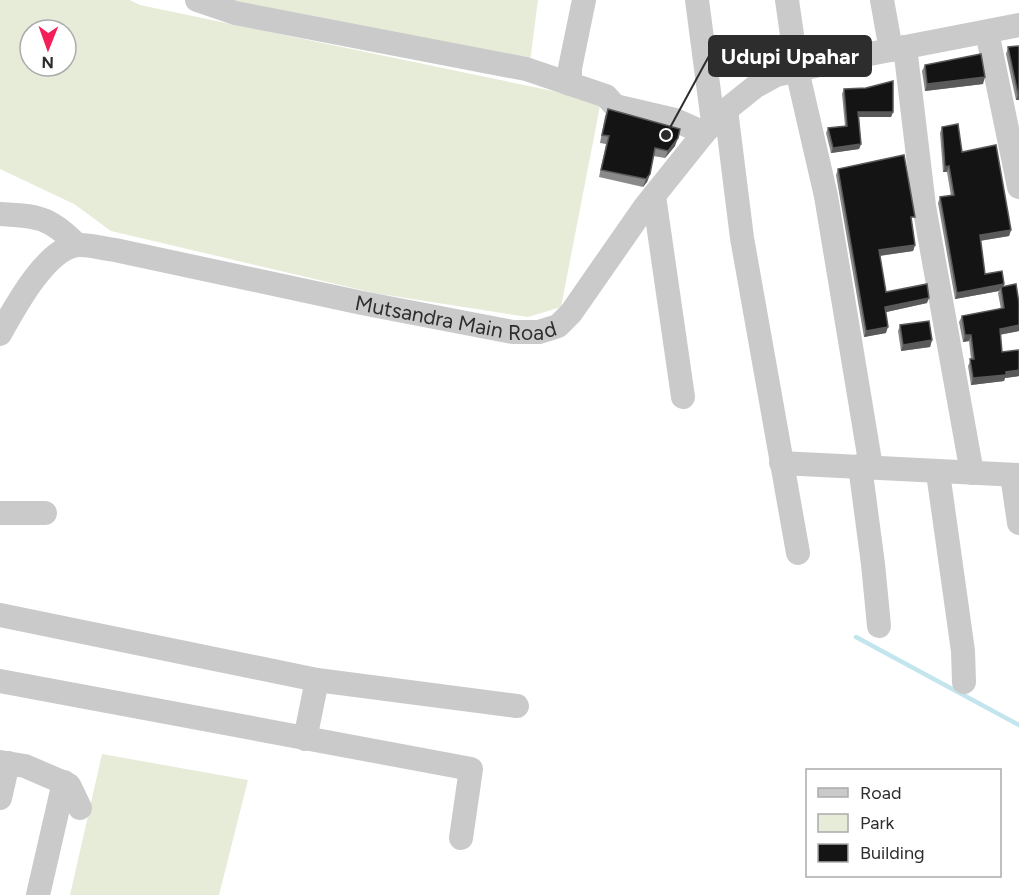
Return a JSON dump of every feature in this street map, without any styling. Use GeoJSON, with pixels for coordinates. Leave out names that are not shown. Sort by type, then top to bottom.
{"type":"FeatureCollection","features":[{"type":"Feature","properties":{"kind":"street"},"geometry":{"type":"LineString","coordinates":[[197,0],[235,13],[526,69],[606,96],[615,106],[675,120],[715,121]]}},
{"type":"Feature","properties":{"kind":"street"},"geometry":{"type":"LineString","coordinates":[[570,84],[570,68],[584,0]]}},
{"type":"Feature","properties":{"kind":"street"},"geometry":{"type":"LineString","coordinates":[[697,0],[715,121],[742,238],[798,553]]}},
{"type":"Feature","properties":{"kind":"street"},"geometry":{"type":"LineString","coordinates":[[787,0],[797,70],[826,196],[865,467],[879,626]]}},
{"type":"Feature","properties":{"kind":"street"},"geometry":{"type":"LineString","coordinates":[[882,0],[898,49],[972,473]]}},
{"type":"Feature","properties":{"kind":"street","name":"Mutsandra Main Road"},"geometry":{"type":"LineString","coordinates":[[77,245],[126,252],[362,303],[513,332],[539,332],[558,326],[571,313],[654,196],[715,121],[756,86],[776,75],[797,70],[1019,25]]}},
{"type":"Feature","properties":{"kind":"street"},"geometry":{"type":"LineString","coordinates":[[987,32],[1019,187]]}},
{"type":"Feature","properties":{"kind":"street"},"geometry":{"type":"LineString","coordinates":[[654,196],[682,397]]}},
{"type":"Feature","properties":{"kind":"street"},"geometry":{"type":"LineString","coordinates":[[0,214],[37,216],[58,225],[77,245],[63,251],[47,264],[24,292],[0,334]]}},
{"type":"Feature","properties":{"kind":"street"},"geometry":{"type":"LineString","coordinates":[[0,296],[24,292]]}},
{"type":"Feature","properties":{"kind":"street"},"geometry":{"type":"LineString","coordinates":[[781,463],[938,473],[1016,475],[1019,523]]}},
{"type":"Feature","properties":{"kind":"street"},"geometry":{"type":"LineString","coordinates":[[938,473],[963,651],[964,682]]}},
{"type":"Feature","properties":{"kind":"street"},"geometry":{"type":"LineString","coordinates":[[0,513],[45,513]]}},
{"type":"Feature","properties":{"kind":"street"},"geometry":{"type":"LineString","coordinates":[[0,615],[317,680],[517,706]]}},
{"type":"Feature","properties":{"kind":"street"},"geometry":{"type":"LineString","coordinates":[[305,739],[317,680]]}},
{"type":"Feature","properties":{"kind":"street"},"geometry":{"type":"LineString","coordinates":[[0,681],[471,770],[461,838]]}},
{"type":"Feature","properties":{"kind":"street"},"geometry":{"type":"LineString","coordinates":[[0,798],[4,762],[25,766],[69,785],[80,808]]}},
{"type":"Feature","properties":{"kind":"street"},"geometry":{"type":"LineString","coordinates":[[38,895],[63,782]]}},
{"type":"Feature","properties":{"kind":"green space"},"geometry":{"type":"Polygon","coordinates":[[[0,0],[130,0],[140,5],[601,101],[561,307],[528,317],[374,293],[111,231],[74,204],[0,169],[0,0]]]}},
{"type":"Feature","properties":{"kind":"green space"},"geometry":{"type":"Polygon","coordinates":[[[229,0],[538,0],[530,62],[229,0]]]}},
{"type":"Feature","properties":{"kind":"green space"},"geometry":{"type":"Polygon","coordinates":[[[102,754],[248,780],[219,895],[70,895],[102,754]]]}},
{"type":"Feature","properties":{"kind":"building"},"geometry":{"type":"Polygon","coordinates":[[[1019,46],[1019,94],[1018,94],[1008,47],[1019,46]]]}},
{"type":"Feature","properties":{"kind":"building"},"geometry":{"type":"Polygon","coordinates":[[[981,54],[985,77],[927,84],[925,65],[981,54]]]}},
{"type":"Feature","properties":{"kind":"building"},"geometry":{"type":"Polygon","coordinates":[[[893,81],[893,112],[858,112],[861,144],[833,148],[828,128],[847,126],[844,89],[866,88],[893,81]]]}},
{"type":"Feature","properties":{"kind":"building"},"geometry":{"type":"Polygon","coordinates":[[[608,109],[680,129],[678,138],[668,151],[655,148],[650,174],[646,179],[601,170],[609,136],[602,135],[608,109]]]}},
{"type":"Feature","properties":{"kind":"building"},"geometry":{"type":"Polygon","coordinates":[[[958,124],[962,152],[996,145],[1011,230],[980,235],[985,274],[1002,271],[1004,284],[957,293],[940,197],[954,195],[949,166],[945,167],[942,127],[958,124]]]}},
{"type":"Feature","properties":{"kind":"building"},"geometry":{"type":"Polygon","coordinates":[[[904,155],[915,217],[911,217],[915,245],[879,250],[886,292],[927,284],[929,298],[885,307],[888,327],[866,331],[838,169],[904,155]]]}},
{"type":"Feature","properties":{"kind":"building"},"geometry":{"type":"Polygon","coordinates":[[[1016,284],[1019,325],[1000,329],[1002,352],[1019,350],[1019,370],[1006,372],[1006,375],[973,378],[970,359],[974,359],[971,335],[965,335],[962,316],[1004,308],[1001,287],[1016,284]]]}},
{"type":"Feature","properties":{"kind":"building"},"geometry":{"type":"Polygon","coordinates":[[[929,321],[932,340],[903,345],[900,325],[929,321]]]}},
{"type":"Feature","properties":{"kind":"waterway"},"geometry":{"type":"LineString","coordinates":[[856,637],[1019,725]]}},
{"type":"Feature","properties":{"kind":"place","name":"Udupi Upahar"},"geometry":{"type":"Point","coordinates":[666,135]}}]}
